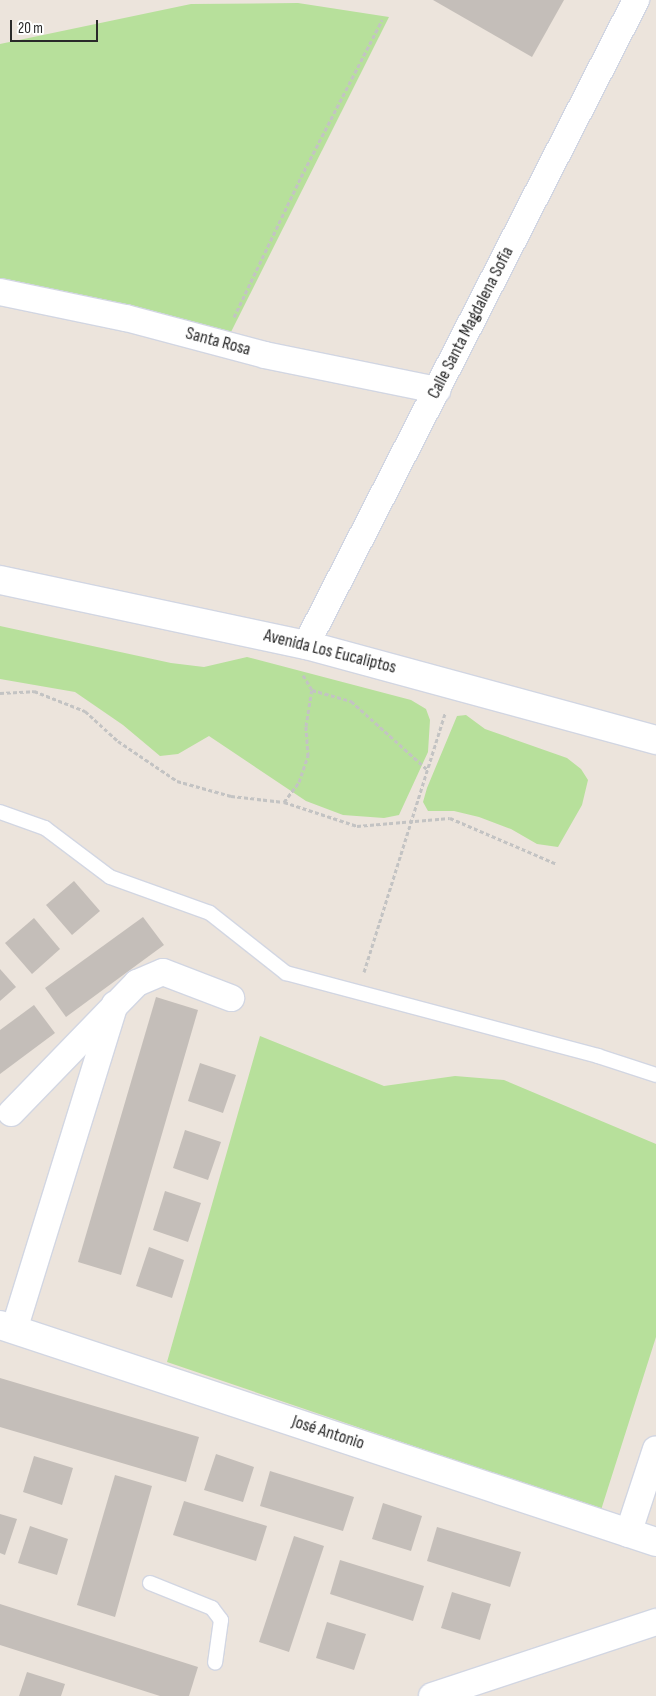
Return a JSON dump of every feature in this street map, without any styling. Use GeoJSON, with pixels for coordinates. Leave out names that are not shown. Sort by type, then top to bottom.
{"type":"FeatureCollection","features":[{"type":"Feature","properties":{"kind":"street"},"geometry":{"type":"LineString","coordinates":[[636,0],[656,9]]}},
{"type":"Feature","properties":{"kind":"street","name":"Calle Santa Magdalena Sofía"},"geometry":{"type":"LineString","coordinates":[[306,645],[636,0]]}},
{"type":"Feature","properties":{"kind":"street","name":"Santa Rosa"},"geometry":{"type":"LineString","coordinates":[[0,292],[126,318],[222,343],[437,390]]}},
{"type":"Feature","properties":{"kind":"street","name":"Avenida Los Eucaliptos"},"geometry":{"type":"LineString","coordinates":[[0,580],[306,645],[656,740]]}},
{"type":"Feature","properties":{"kind":"street"},"geometry":{"type":"LineString","coordinates":[[11,1113],[137,983],[164,972],[231,998]]}},
{"type":"Feature","properties":{"kind":"street"},"geometry":{"type":"LineString","coordinates":[[7,1327],[115,1004]]}},
{"type":"Feature","properties":{"kind":"street","name":"José Antonio"},"geometry":{"type":"LineString","coordinates":[[7,1327],[656,1542]]}},
{"type":"Feature","properties":{"kind":"street"},"geometry":{"type":"LineString","coordinates":[[628,1534],[656,1449]]}},
{"type":"Feature","properties":{"kind":"street"},"geometry":{"type":"LineString","coordinates":[[432,1696],[656,1622]]}},
{"type":"Feature","properties":{"kind":"lane"},"geometry":{"type":"LineString","coordinates":[[0,812],[45,828],[110,877],[210,913],[286,973],[356,994],[589,1053],[656,1075]]}},
{"type":"Feature","properties":{"kind":"lane"},"geometry":{"type":"LineString","coordinates":[[150,1583],[212,1608],[221,1620],[215,1663]]}},
{"type":"Feature","properties":{"kind":"path"},"geometry":{"type":"LineString","coordinates":[[222,343],[301,177],[382,20]]}},
{"type":"Feature","properties":{"kind":"path"},"geometry":{"type":"LineString","coordinates":[[284,802],[299,782],[308,756],[306,726],[312,690],[303,676]]}},
{"type":"Feature","properties":{"kind":"path"},"geometry":{"type":"LineString","coordinates":[[0,693],[34,690],[85,711],[118,742],[177,781],[232,796],[284,802],[356,826],[450,818],[557,864]]}},
{"type":"Feature","properties":{"kind":"path"},"geometry":{"type":"LineString","coordinates":[[312,690],[351,700],[428,770]]}},
{"type":"Feature","properties":{"kind":"path"},"geometry":{"type":"LineString","coordinates":[[356,994],[445,713]]}},
{"type":"Feature","properties":{"kind":"green space"},"geometry":{"type":"Polygon","coordinates":[[[298,3],[389,17],[231,332],[0,283],[0,44],[191,4],[298,3]]]}},
{"type":"Feature","properties":{"kind":"green space"},"geometry":{"type":"Polygon","coordinates":[[[0,626],[171,663],[204,667],[247,657],[411,700],[426,709],[430,720],[428,752],[399,815],[384,818],[343,815],[306,801],[209,736],[178,754],[160,756],[123,725],[75,692],[0,679],[0,626]]]}},
{"type":"Feature","properties":{"kind":"green space"},"geometry":{"type":"Polygon","coordinates":[[[466,715],[485,729],[567,758],[581,769],[588,780],[582,805],[558,847],[537,844],[511,829],[479,817],[454,811],[428,811],[423,802],[427,788],[457,716],[466,715]]]}},
{"type":"Feature","properties":{"kind":"green space"},"geometry":{"type":"Polygon","coordinates":[[[260,1036],[384,1086],[455,1076],[504,1080],[656,1144],[656,1337],[601,1510],[167,1362],[260,1036]]]}},
{"type":"Feature","properties":{"kind":"building"},"geometry":{"type":"Polygon","coordinates":[[[433,0],[564,0],[532,57],[433,0]]]}},
{"type":"Feature","properties":{"kind":"building"},"geometry":{"type":"Polygon","coordinates":[[[74,881],[100,911],[72,935],[46,905],[74,881]]]}},
{"type":"Feature","properties":{"kind":"building"},"geometry":{"type":"Polygon","coordinates":[[[143,917],[164,945],[66,1017],[45,988],[143,917]]]}},
{"type":"Feature","properties":{"kind":"building"},"geometry":{"type":"Polygon","coordinates":[[[34,918],[60,949],[32,974],[5,943],[34,918]]]}},
{"type":"Feature","properties":{"kind":"building"},"geometry":{"type":"Polygon","coordinates":[[[0,969],[16,987],[0,1001],[0,969]]]}},
{"type":"Feature","properties":{"kind":"building"},"geometry":{"type":"Polygon","coordinates":[[[156,997],[198,1010],[121,1275],[78,1262],[156,997]]]}},
{"type":"Feature","properties":{"kind":"building"},"geometry":{"type":"Polygon","coordinates":[[[34,1005],[55,1033],[0,1074],[0,1030],[34,1005]]]}},
{"type":"Feature","properties":{"kind":"building"},"geometry":{"type":"Polygon","coordinates":[[[200,1063],[236,1075],[223,1113],[188,1101],[200,1063]]]}},
{"type":"Feature","properties":{"kind":"building"},"geometry":{"type":"Polygon","coordinates":[[[185,1130],[221,1142],[208,1180],[173,1168],[185,1130]]]}},
{"type":"Feature","properties":{"kind":"building"},"geometry":{"type":"Polygon","coordinates":[[[165,1191],[201,1203],[188,1242],[153,1230],[165,1191]]]}},
{"type":"Feature","properties":{"kind":"building"},"geometry":{"type":"Polygon","coordinates":[[[149,1247],[184,1260],[172,1298],[136,1286],[149,1247]]]}},
{"type":"Feature","properties":{"kind":"building"},"geometry":{"type":"Polygon","coordinates":[[[0,1378],[199,1437],[186,1482],[0,1427],[0,1378]]]}},
{"type":"Feature","properties":{"kind":"building"},"geometry":{"type":"Polygon","coordinates":[[[216,1454],[254,1467],[243,1502],[204,1490],[216,1454]]]}},
{"type":"Feature","properties":{"kind":"building"},"geometry":{"type":"Polygon","coordinates":[[[34,1456],[73,1468],[62,1505],[23,1492],[34,1456]]]}},
{"type":"Feature","properties":{"kind":"building"},"geometry":{"type":"Polygon","coordinates":[[[270,1471],[354,1497],[343,1531],[260,1506],[270,1471]]]}},
{"type":"Feature","properties":{"kind":"building"},"geometry":{"type":"Polygon","coordinates":[[[115,1475],[152,1486],[115,1617],[77,1605],[115,1475]]]}},
{"type":"Feature","properties":{"kind":"building"},"geometry":{"type":"Polygon","coordinates":[[[184,1501],[267,1526],[256,1561],[173,1535],[184,1501]]]}},
{"type":"Feature","properties":{"kind":"building"},"geometry":{"type":"Polygon","coordinates":[[[383,1503],[422,1516],[411,1551],[372,1539],[383,1503]]]}},
{"type":"Feature","properties":{"kind":"building"},"geometry":{"type":"Polygon","coordinates":[[[0,1514],[17,1519],[5,1555],[0,1553],[0,1514]]]}},
{"type":"Feature","properties":{"kind":"building"},"geometry":{"type":"Polygon","coordinates":[[[30,1526],[68,1539],[57,1575],[18,1563],[30,1526]]]}},
{"type":"Feature","properties":{"kind":"building"},"geometry":{"type":"Polygon","coordinates":[[[437,1527],[521,1552],[510,1587],[427,1561],[437,1527]]]}},
{"type":"Feature","properties":{"kind":"building"},"geometry":{"type":"Polygon","coordinates":[[[294,1536],[324,1546],[289,1652],[259,1642],[294,1536]]]}},
{"type":"Feature","properties":{"kind":"building"},"geometry":{"type":"Polygon","coordinates":[[[340,1560],[424,1586],[413,1621],[330,1594],[340,1560]]]}},
{"type":"Feature","properties":{"kind":"building"},"geometry":{"type":"Polygon","coordinates":[[[452,1592],[491,1604],[480,1640],[441,1628],[452,1592]]]}},
{"type":"Feature","properties":{"kind":"building"},"geometry":{"type":"Polygon","coordinates":[[[0,1604],[198,1667],[189,1696],[160,1696],[0,1645],[0,1604]]]}},
{"type":"Feature","properties":{"kind":"building"},"geometry":{"type":"Polygon","coordinates":[[[327,1622],[366,1634],[354,1670],[316,1658],[327,1622]]]}},
{"type":"Feature","properties":{"kind":"building"},"geometry":{"type":"Polygon","coordinates":[[[27,1672],[65,1684],[61,1696],[19,1696],[27,1672]]]}}]}
